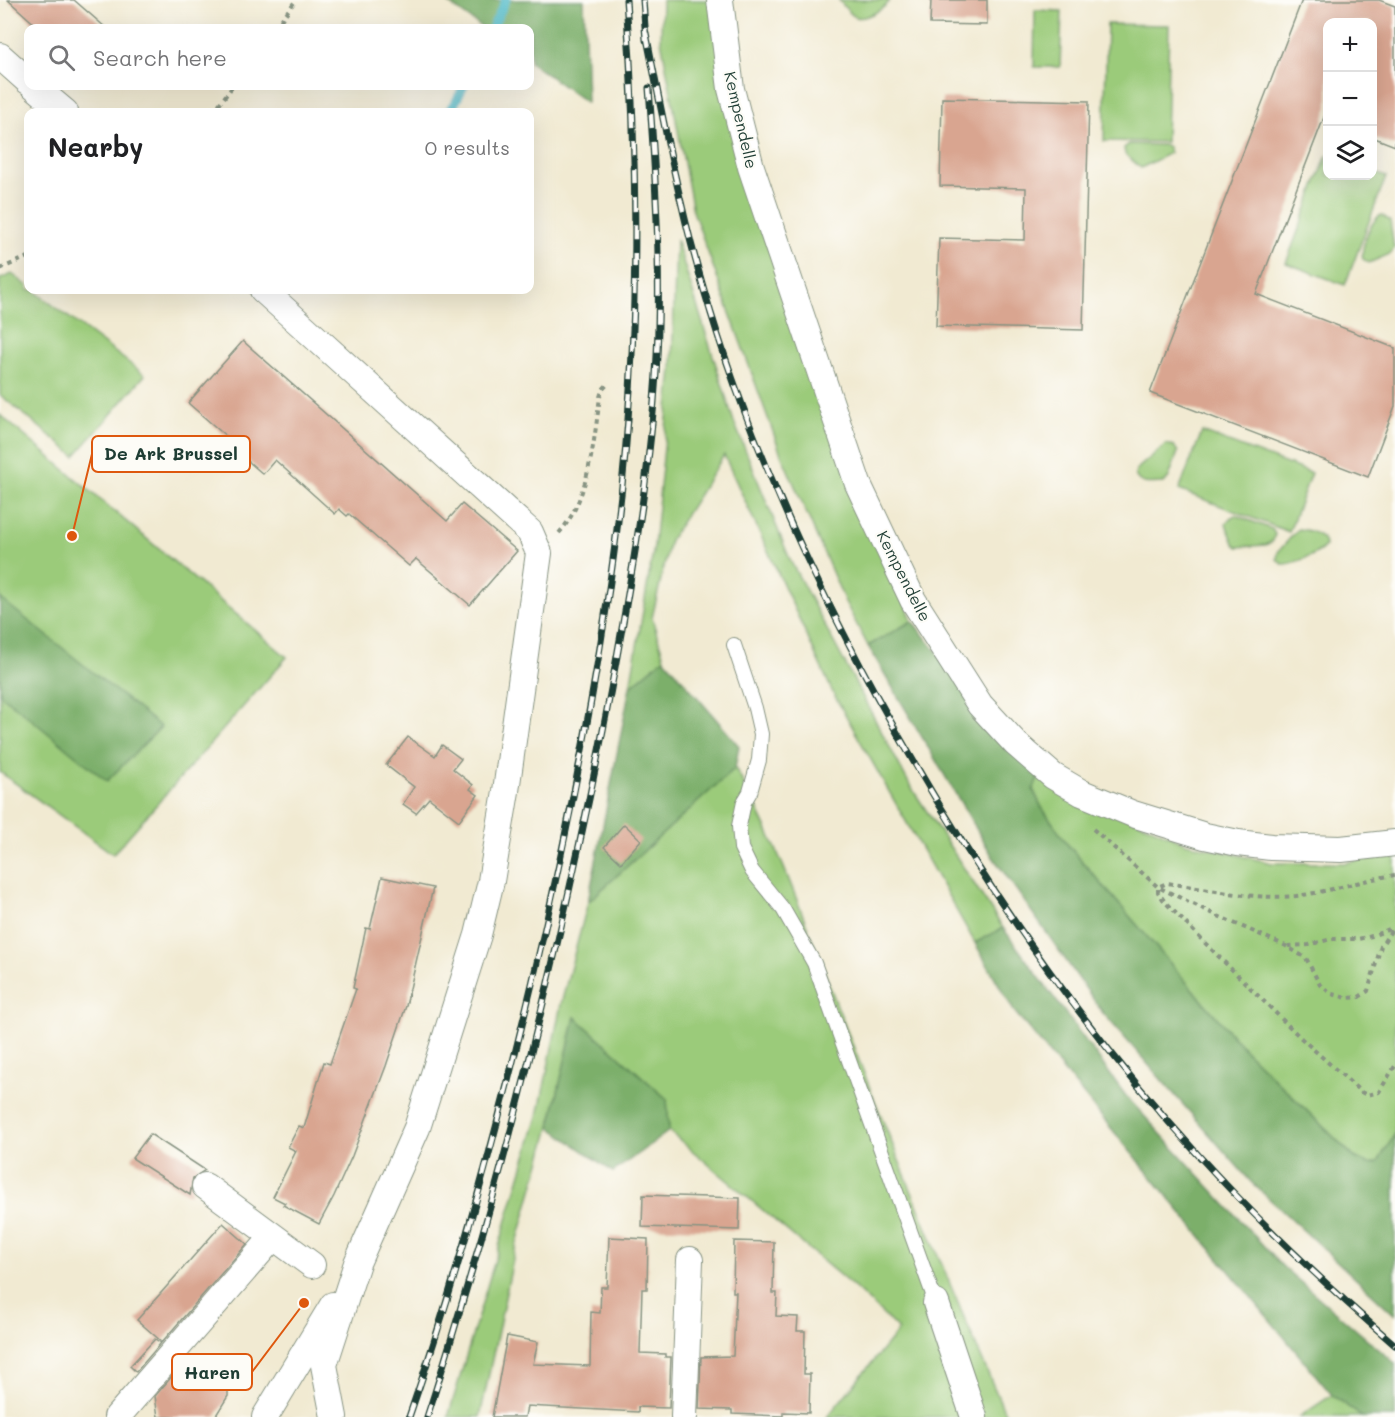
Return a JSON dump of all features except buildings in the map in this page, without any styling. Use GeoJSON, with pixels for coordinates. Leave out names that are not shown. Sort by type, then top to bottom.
{"type":"FeatureCollection","features":[{"type":"Feature","properties":{"kind":"street","name":"Kempendelle"},"geometry":{"type":"LineString","coordinates":[[720,0],[731,89],[751,167],[858,484],[913,600],[980,705],[1016,744],[1053,776],[1082,793],[1133,814],[1238,843],[1306,849],[1341,849],[1395,843]]}},
{"type":"Feature","properties":{"kind":"street"},"geometry":{"type":"LineString","coordinates":[[0,56],[24,77]]}},
{"type":"Feature","properties":{"kind":"street"},"geometry":{"type":"LineString","coordinates":[[39,90],[60,108]]}},
{"type":"Feature","properties":{"kind":"street"},"geometry":{"type":"LineString","coordinates":[[267,294],[530,532],[539,553],[506,791],[491,881],[478,935],[417,1128],[357,1263],[324,1365],[334,1417]]}},
{"type":"Feature","properties":{"kind":"street"},"geometry":{"type":"LineString","coordinates":[[205,1186],[312,1265]]}},
{"type":"Feature","properties":{"kind":"street"},"geometry":{"type":"LineString","coordinates":[[117,1417],[273,1237]]}},
{"type":"Feature","properties":{"kind":"street"},"geometry":{"type":"LineString","coordinates":[[684,1417],[690,1260]]}},
{"type":"Feature","properties":{"kind":"street"},"geometry":{"type":"LineString","coordinates":[[266,1417],[357,1263]]}},
{"type":"Feature","properties":{"kind":"street"},"geometry":{"type":"LineString","coordinates":[[936,1303],[974,1417]]}},
{"type":"Feature","properties":{"kind":"lane"},"geometry":{"type":"LineString","coordinates":[[734,645],[755,708],[761,734],[759,760],[750,792],[744,802],[739,826],[741,848],[752,871],[783,909],[814,963],[936,1303]]}},
{"type":"Feature","properties":{"kind":"path"},"geometry":{"type":"LineString","coordinates":[[278,24],[297,0]]}},
{"type":"Feature","properties":{"kind":"path"},"geometry":{"type":"LineString","coordinates":[[216,108],[230,90]]}},
{"type":"Feature","properties":{"kind":"path"},"geometry":{"type":"LineString","coordinates":[[0,269],[24,259]]}},
{"type":"Feature","properties":{"kind":"path"},"geometry":{"type":"LineString","coordinates":[[539,553],[567,525],[576,507],[592,449],[600,396],[608,384]]}},
{"type":"Feature","properties":{"kind":"path"},"geometry":{"type":"LineString","coordinates":[[1082,793],[1080,804],[1088,824],[1158,887],[1287,946],[1306,958],[1320,985],[1332,994],[1347,998],[1359,997],[1368,991],[1381,946],[1394,927]]}},
{"type":"Feature","properties":{"kind":"path"},"geometry":{"type":"LineString","coordinates":[[1158,887],[1167,883],[1250,894],[1293,896],[1328,891],[1395,875]]}},
{"type":"Feature","properties":{"kind":"path"},"geometry":{"type":"LineString","coordinates":[[1158,887],[1158,892],[1165,902],[1200,938],[1302,1039],[1361,1092],[1367,1095],[1379,1092],[1395,1066]]}},
{"type":"Feature","properties":{"kind":"path"},"geometry":{"type":"LineString","coordinates":[[1287,946],[1309,945],[1331,939],[1365,938],[1394,927]]}},
{"type":"Feature","properties":{"kind":"green space"},"geometry":{"type":"Polygon","coordinates":[[[444,0],[584,0],[587,103],[534,65],[534,24],[477,24],[444,0]]]}},
{"type":"Feature","properties":{"kind":"green space"},"geometry":{"type":"Polygon","coordinates":[[[662,0],[716,0],[726,88],[912,621],[868,646],[845,602],[781,454],[693,211],[661,40],[662,0]]]}},
{"type":"Feature","properties":{"kind":"green space"},"geometry":{"type":"Polygon","coordinates":[[[839,0],[890,0],[875,13],[865,17],[856,17],[839,0]]]}},
{"type":"Feature","properties":{"kind":"green space"},"geometry":{"type":"Polygon","coordinates":[[[1035,10],[1062,11],[1060,67],[1034,67],[1035,10]]]}},
{"type":"Feature","properties":{"kind":"green space"},"geometry":{"type":"Polygon","coordinates":[[[1107,24],[1169,25],[1166,142],[1104,141],[1107,24]]]}},
{"type":"Feature","properties":{"kind":"green space"},"geometry":{"type":"Polygon","coordinates":[[[1129,144],[1165,145],[1170,153],[1141,168],[1125,154],[1124,148],[1129,144]]]}},
{"type":"Feature","properties":{"kind":"green space"},"geometry":{"type":"Polygon","coordinates":[[[1323,166],[1323,180],[1377,180],[1377,174],[1386,177],[1345,285],[1286,263],[1323,166]]]}},
{"type":"Feature","properties":{"kind":"green space"},"geometry":{"type":"Polygon","coordinates":[[[1382,215],[1390,221],[1394,248],[1390,254],[1369,263],[1363,259],[1365,241],[1370,228],[1382,215]]]}},
{"type":"Feature","properties":{"kind":"green space"},"geometry":{"type":"Polygon","coordinates":[[[676,239],[734,422],[791,562],[911,787],[1003,928],[975,943],[833,693],[724,455],[670,540],[652,618],[664,658],[630,687],[654,546],[672,369],[676,239]]]}},
{"type":"Feature","properties":{"kind":"green space"},"geometry":{"type":"Polygon","coordinates":[[[12,274],[24,283],[24,294],[38,294],[145,375],[75,456],[0,395],[0,279],[12,274]]]}},
{"type":"Feature","properties":{"kind":"green space"},"geometry":{"type":"Polygon","coordinates":[[[0,415],[287,657],[113,854],[0,772],[0,415]]]}},
{"type":"Feature","properties":{"kind":"green space"},"geometry":{"type":"Polygon","coordinates":[[[1202,432],[1311,473],[1289,532],[1179,490],[1202,432]]]}},
{"type":"Feature","properties":{"kind":"green space"},"geometry":{"type":"Polygon","coordinates":[[[1166,444],[1174,446],[1178,452],[1169,477],[1164,483],[1147,484],[1137,479],[1135,475],[1137,469],[1166,444]]]}},
{"type":"Feature","properties":{"kind":"green space"},"geometry":{"type":"Polygon","coordinates":[[[1235,515],[1272,529],[1275,534],[1273,541],[1266,545],[1238,547],[1226,524],[1235,515]]]}},
{"type":"Feature","properties":{"kind":"green space"},"geometry":{"type":"Polygon","coordinates":[[[1298,529],[1319,536],[1325,546],[1305,558],[1282,564],[1277,559],[1278,552],[1298,529]]]}},
{"type":"Feature","properties":{"kind":"green space"},"geometry":{"type":"Polygon","coordinates":[[[0,598],[161,727],[107,781],[0,694],[0,598]]]}},
{"type":"Feature","properties":{"kind":"green space"},"geometry":{"type":"Polygon","coordinates":[[[912,621],[1039,777],[1033,790],[1042,808],[1068,845],[1245,1050],[1354,1157],[1369,1164],[1378,1162],[1395,1134],[1395,1315],[1251,1182],[1103,1013],[993,857],[868,646],[912,621]]]}},
{"type":"Feature","properties":{"kind":"green space"},"geometry":{"type":"Polygon","coordinates":[[[664,658],[739,746],[735,768],[588,902],[630,687],[664,658]]]}},
{"type":"Feature","properties":{"kind":"green space"},"geometry":{"type":"Polygon","coordinates":[[[735,768],[780,859],[902,1168],[1007,1417],[827,1417],[899,1330],[856,1289],[669,1131],[667,1099],[575,1017],[550,1127],[515,1250],[480,1417],[448,1417],[538,1116],[561,1004],[588,902],[735,768]]]}},
{"type":"Feature","properties":{"kind":"green space"},"geometry":{"type":"Polygon","coordinates":[[[1039,777],[1186,843],[1272,863],[1345,863],[1395,852],[1395,1134],[1378,1162],[1369,1164],[1354,1157],[1245,1050],[1068,845],[1042,808],[1033,789],[1039,777]]]}},
{"type":"Feature","properties":{"kind":"green space"},"geometry":{"type":"Polygon","coordinates":[[[1003,928],[1126,1096],[1283,1267],[1395,1363],[1395,1417],[1362,1417],[1332,1395],[1014,1011],[975,943],[1003,928]]]}},
{"type":"Feature","properties":{"kind":"green space"},"geometry":{"type":"Polygon","coordinates":[[[575,1017],[667,1099],[669,1131],[613,1172],[550,1127],[575,1017]]]}},
{"type":"Feature","properties":{"kind":"green space"},"geometry":{"type":"Polygon","coordinates":[[[1332,1395],[1362,1417],[1299,1417],[1332,1395]]]}},
{"type":"Feature","properties":{"kind":"waterway"},"geometry":{"type":"LineString","coordinates":[[494,24],[506,0]]}},
{"type":"Feature","properties":{"kind":"waterway"},"geometry":{"type":"LineString","coordinates":[[451,108],[462,90]]}},
{"type":"Feature","properties":{"kind":"railway"},"geometry":{"type":"LineString","coordinates":[[409,1417],[460,1257],[519,1039],[570,812],[602,638],[625,456],[633,326],[635,196],[626,0]]}},
{"type":"Feature","properties":{"kind":"railway"},"geometry":{"type":"LineString","coordinates":[[643,0],[646,40]]}},
{"type":"Feature","properties":{"kind":"railway"},"geometry":{"type":"LineString","coordinates":[[646,33],[687,226],[704,290],[738,395],[779,497],[825,597],[911,757],[947,818],[1024,936],[1065,993],[1153,1104],[1223,1182],[1271,1230],[1395,1345]]}},
{"type":"Feature","properties":{"kind":"railway"},"geometry":{"type":"LineString","coordinates":[[427,1417],[493,1197],[537,1029],[593,781],[629,587],[647,466],[658,338],[657,231],[649,88]]}},
{"type":"Feature","properties":{"kind":"place","name":"De Ark Brussel"},"geometry":{"type":"Point","coordinates":[72,536]}},
{"type":"Feature","properties":{"kind":"place","name":"Haren"},"geometry":{"type":"Point","coordinates":[304,1303]}}]}
